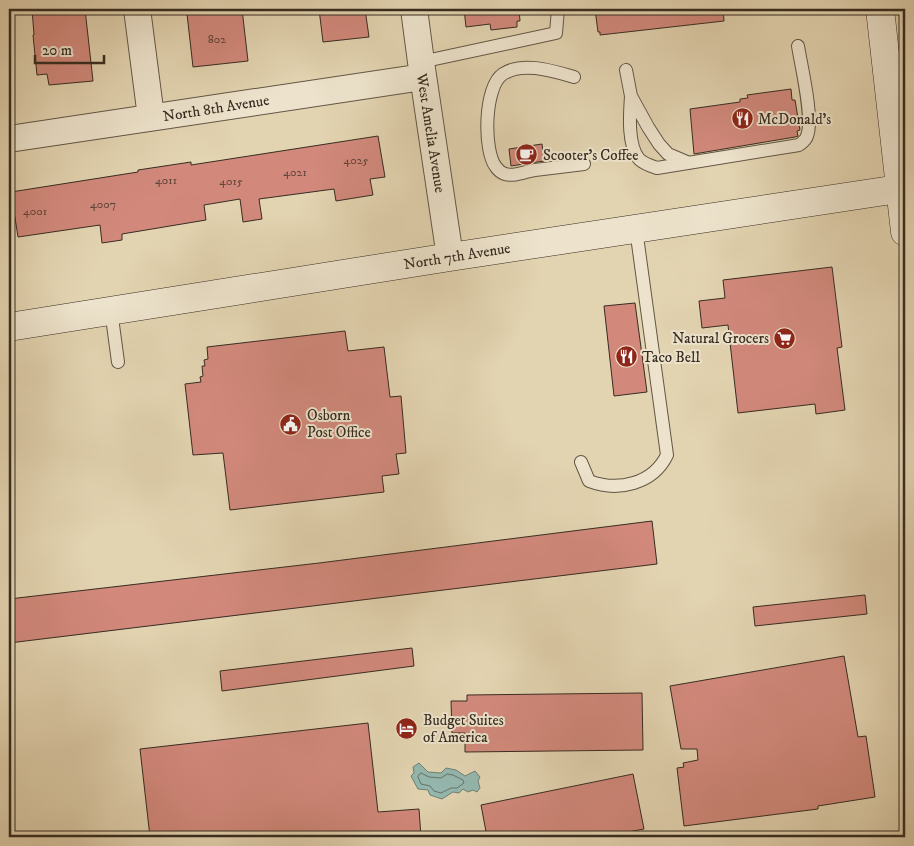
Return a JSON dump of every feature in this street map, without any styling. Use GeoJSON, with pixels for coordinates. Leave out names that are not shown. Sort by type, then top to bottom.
{"type":"FeatureCollection","features":[{"type":"Feature","properties":{"kind":"main road"},"geometry":{"type":"LineString","coordinates":[[880,9],[903,189],[905,232]]}},
{"type":"Feature","properties":{"kind":"main road","name":"North 7th Avenue"},"geometry":{"type":"LineString","coordinates":[[9,326],[903,189]]}},
{"type":"Feature","properties":{"kind":"street"},"geometry":{"type":"LineString","coordinates":[[137,9],[151,117]]}},
{"type":"Feature","properties":{"kind":"street","name":"West Amelia Avenue"},"geometry":{"type":"LineString","coordinates":[[414,9],[450,257]]}},
{"type":"Feature","properties":{"kind":"street","name":"North 8th Avenue"},"geometry":{"type":"LineString","coordinates":[[9,139],[151,117],[422,69]]}},
{"type":"Feature","properties":{"kind":"lane"},"geometry":{"type":"LineString","coordinates":[[422,69],[556,34],[558,9]]}},
{"type":"Feature","properties":{"kind":"lane"},"geometry":{"type":"LineString","coordinates":[[626,70],[631,96],[630,123],[632,142],[638,158],[646,164],[657,168],[799,145],[806,140],[809,127],[808,109],[798,46]]}},
{"type":"Feature","properties":{"kind":"lane"},"geometry":{"type":"LineString","coordinates":[[574,77],[550,70],[524,68],[514,69],[502,74],[492,89],[488,104],[488,138],[495,167],[503,173],[511,175],[534,170],[584,164]]}},
{"type":"Feature","properties":{"kind":"lane"},"geometry":{"type":"LineString","coordinates":[[631,96],[648,127],[668,154],[689,163]]}},
{"type":"Feature","properties":{"kind":"lane"},"geometry":{"type":"LineString","coordinates":[[581,462],[589,481],[606,485],[629,484],[648,478],[663,464],[667,456],[636,229]]}},
{"type":"Feature","properties":{"kind":"lane"},"geometry":{"type":"LineString","coordinates":[[111,310],[118,362]]}},
{"type":"Feature","properties":{"kind":"water"},"geometry":{"type":"Polygon","coordinates":[[[419,763],[428,772],[441,773],[446,768],[456,770],[465,776],[475,771],[480,777],[478,781],[480,788],[477,792],[473,790],[468,792],[463,789],[459,793],[453,792],[442,799],[430,795],[428,790],[418,789],[411,776],[414,773],[413,767],[419,763]]]}},
{"type":"Feature","properties":{"kind":"building"},"geometry":{"type":"Polygon","coordinates":[[[32,9],[85,9],[93,81],[49,85],[47,74],[37,75],[32,9]]]}},
{"type":"Feature","properties":{"kind":"building"},"geometry":{"type":"Polygon","coordinates":[[[242,9],[248,61],[193,67],[187,14],[242,9]]]}},
{"type":"Feature","properties":{"kind":"building"},"geometry":{"type":"Polygon","coordinates":[[[319,9],[365,9],[369,37],[323,42],[319,9]]]}},
{"type":"Feature","properties":{"kind":"building"},"geometry":{"type":"Polygon","coordinates":[[[464,9],[519,9],[520,21],[517,21],[517,27],[491,30],[490,24],[466,27],[464,9]]]}},
{"type":"Feature","properties":{"kind":"building"},"geometry":{"type":"Polygon","coordinates":[[[595,9],[723,9],[724,21],[600,35],[595,9]]]}},
{"type":"Feature","properties":{"kind":"building","name":"McDonald's"},"geometry":{"type":"Polygon","coordinates":[[[791,89],[792,100],[795,100],[800,130],[797,131],[798,136],[694,154],[690,109],[740,102],[740,99],[748,98],[747,95],[791,89]]]}},
{"type":"Feature","properties":{"kind":"building"},"geometry":{"type":"Polygon","coordinates":[[[378,136],[385,177],[370,179],[373,195],[336,201],[334,189],[259,199],[262,219],[243,222],[240,199],[204,205],[206,220],[122,234],[122,240],[102,243],[100,225],[18,237],[11,192],[138,172],[138,170],[191,162],[191,165],[378,136]]]}},
{"type":"Feature","properties":{"kind":"building","name":"Scooter's Coffee"},"geometry":{"type":"Polygon","coordinates":[[[542,144],[544,161],[511,166],[509,149],[542,144]]]}},
{"type":"Feature","properties":{"kind":"building","name":"Natural Grocers"},"geometry":{"type":"Polygon","coordinates":[[[832,267],[842,347],[837,348],[845,410],[816,414],[815,404],[738,413],[728,325],[702,328],[699,301],[725,298],[723,280],[832,267]]]}},
{"type":"Feature","properties":{"kind":"building","name":"Taco Bell"},"geometry":{"type":"Polygon","coordinates":[[[635,303],[647,392],[614,396],[604,306],[635,303]]]}},
{"type":"Feature","properties":{"kind":"building","name":"Osborn Post Office"},"geometry":{"type":"Polygon","coordinates":[[[345,331],[348,351],[384,347],[390,397],[401,396],[406,453],[396,454],[399,474],[382,476],[384,492],[230,510],[223,453],[193,455],[185,384],[201,382],[200,377],[203,376],[202,366],[205,366],[204,360],[208,359],[207,347],[345,331]]]}},
{"type":"Feature","properties":{"kind":"building"},"geometry":{"type":"Polygon","coordinates":[[[652,521],[657,564],[9,643],[9,599],[319,563],[652,521]]]}},
{"type":"Feature","properties":{"kind":"building"},"geometry":{"type":"Polygon","coordinates":[[[865,595],[867,614],[755,626],[753,607],[865,595]]]}},
{"type":"Feature","properties":{"kind":"building"},"geometry":{"type":"Polygon","coordinates":[[[412,648],[414,666],[222,691],[220,671],[412,648]]]}},
{"type":"Feature","properties":{"kind":"building"},"geometry":{"type":"Polygon","coordinates":[[[844,656],[858,737],[866,736],[875,797],[818,806],[818,809],[684,826],[677,768],[684,767],[683,763],[698,760],[697,749],[681,749],[670,686],[844,656]]]}},
{"type":"Feature","properties":{"kind":"building"},"geometry":{"type":"Polygon","coordinates":[[[642,693],[643,750],[465,752],[465,733],[452,733],[451,701],[467,701],[467,695],[642,693]]]}},
{"type":"Feature","properties":{"kind":"building"},"geometry":{"type":"Polygon","coordinates":[[[368,723],[378,812],[419,809],[421,837],[150,837],[140,749],[368,723]]]}},
{"type":"Feature","properties":{"kind":"building"},"geometry":{"type":"Polygon","coordinates":[[[633,774],[644,829],[602,837],[487,837],[481,805],[633,774]]]}},
{"type":"Feature","properties":{"kind":"place","name":"McDonald's"},"geometry":{"type":"Point","coordinates":[742,119]}},
{"type":"Feature","properties":{"kind":"place","name":"Scooter's Coffee"},"geometry":{"type":"Point","coordinates":[527,155]}},
{"type":"Feature","properties":{"kind":"place","name":"Natural Grocers"},"geometry":{"type":"Point","coordinates":[785,338]}},
{"type":"Feature","properties":{"kind":"place","name":"Taco Bell"},"geometry":{"type":"Point","coordinates":[626,357]}},
{"type":"Feature","properties":{"kind":"place","name":"Osborn Post Office"},"geometry":{"type":"Point","coordinates":[291,424]}},
{"type":"Feature","properties":{"kind":"place","name":"Budget Suites of America"},"geometry":{"type":"Point","coordinates":[407,729]}}]}
